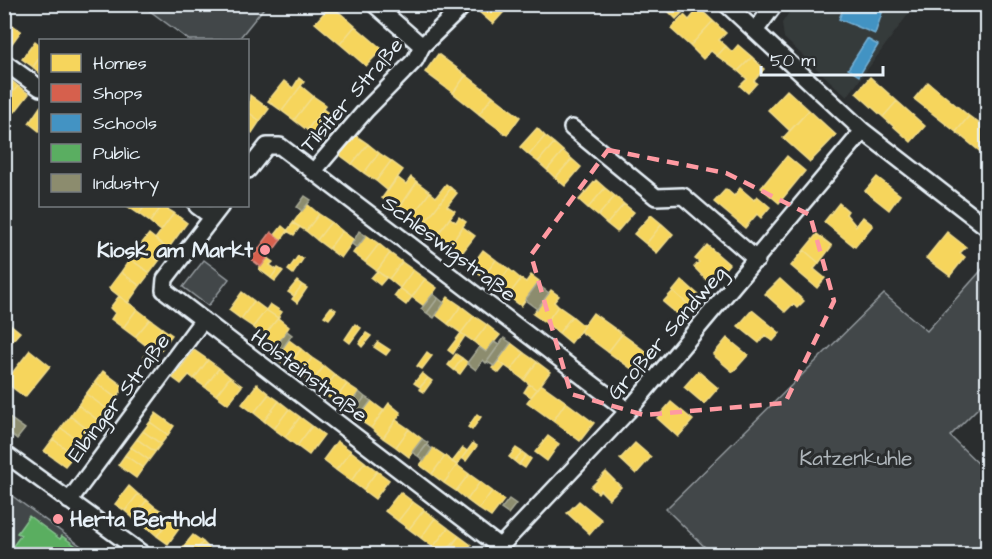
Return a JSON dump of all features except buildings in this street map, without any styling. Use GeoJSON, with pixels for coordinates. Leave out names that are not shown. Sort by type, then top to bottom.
{"type":"FeatureCollection","features":[{"type":"Feature","properties":{"kind":"street","name":"Tilsiter Straße"},"geometry":{"type":"LineString","coordinates":[[374,4],[422,46]]}},
{"type":"Feature","properties":{"kind":"street","name":"Tilsiter Straße"},"geometry":{"type":"LineString","coordinates":[[313,172],[366,110],[415,60],[422,46],[465,4]]}},
{"type":"Feature","properties":{"kind":"street"},"geometry":{"type":"LineString","coordinates":[[726,4],[863,131],[987,228]]}},
{"type":"Feature","properties":{"kind":"street"},"geometry":{"type":"LineString","coordinates":[[755,31],[775,4]]}},
{"type":"Feature","properties":{"kind":"street"},"geometry":{"type":"LineString","coordinates":[[4,62],[39,87]]}},
{"type":"Feature","properties":{"kind":"street"},"geometry":{"type":"LineString","coordinates":[[572,128],[656,197],[683,196],[757,260]]}},
{"type":"Feature","properties":{"kind":"street","name":"Großer Sandweg"},"geometry":{"type":"LineString","coordinates":[[497,551],[628,411],[863,131]]}},
{"type":"Feature","properties":{"kind":"street","name":"Schleswigstraße"},"geometry":{"type":"LineString","coordinates":[[249,169],[264,149],[276,144],[628,411]]}},
{"type":"Feature","properties":{"kind":"street"},"geometry":{"type":"LineString","coordinates":[[201,207],[216,211]]}},
{"type":"Feature","properties":{"kind":"street","name":"Holsteinstraße"},"geometry":{"type":"LineString","coordinates":[[216,211],[163,285],[166,292],[497,551]]}},
{"type":"Feature","properties":{"kind":"street","name":"Elbinger Straße"},"geometry":{"type":"LineString","coordinates":[[69,501],[202,321]]}},
{"type":"Feature","properties":{"kind":"street"},"geometry":{"type":"LineString","coordinates":[[4,453],[143,555]]}},
{"type":"Feature","properties":{"kind":"highlighted area"},"geometry":{"type":"Polygon","coordinates":[[[608,150],[726,173],[810,215],[834,301],[785,403],[644,415],[571,394],[531,255],[608,150]]]}},
{"type":"Feature","properties":{"kind":"shaded area"},"geometry":{"type":"Polygon","coordinates":[[[794,5],[915,5],[847,97],[784,38],[782,23],[794,5]]]}},
{"type":"Feature","properties":{"kind":"green space"},"geometry":{"type":"Polygon","coordinates":[[[258,4],[263,9],[239,39],[188,39],[142,5],[258,4]]]}},
{"type":"Feature","properties":{"kind":"green space"},"geometry":{"type":"Polygon","coordinates":[[[204,260],[229,279],[208,306],[183,287],[204,260]]]}},
{"type":"Feature","properties":{"kind":"green space","name":"Katzenkuhle"},"geometry":{"type":"Polygon","coordinates":[[[987,264],[987,399],[950,436],[987,472],[987,554],[712,554],[666,509],[884,294],[927,331],[987,264]]]}},
{"type":"Feature","properties":{"kind":"green space"},"geometry":{"type":"Polygon","coordinates":[[[4,490],[92,554],[5,554],[4,490]]]}},
{"type":"Feature","properties":{"kind":"place","name":"Kiosk am Markt"},"geometry":{"type":"Point","coordinates":[265,250]}},
{"type":"Feature","properties":{"kind":"place","name":"Herta Berthold"},"geometry":{"type":"Point","coordinates":[58,519]}}]}
